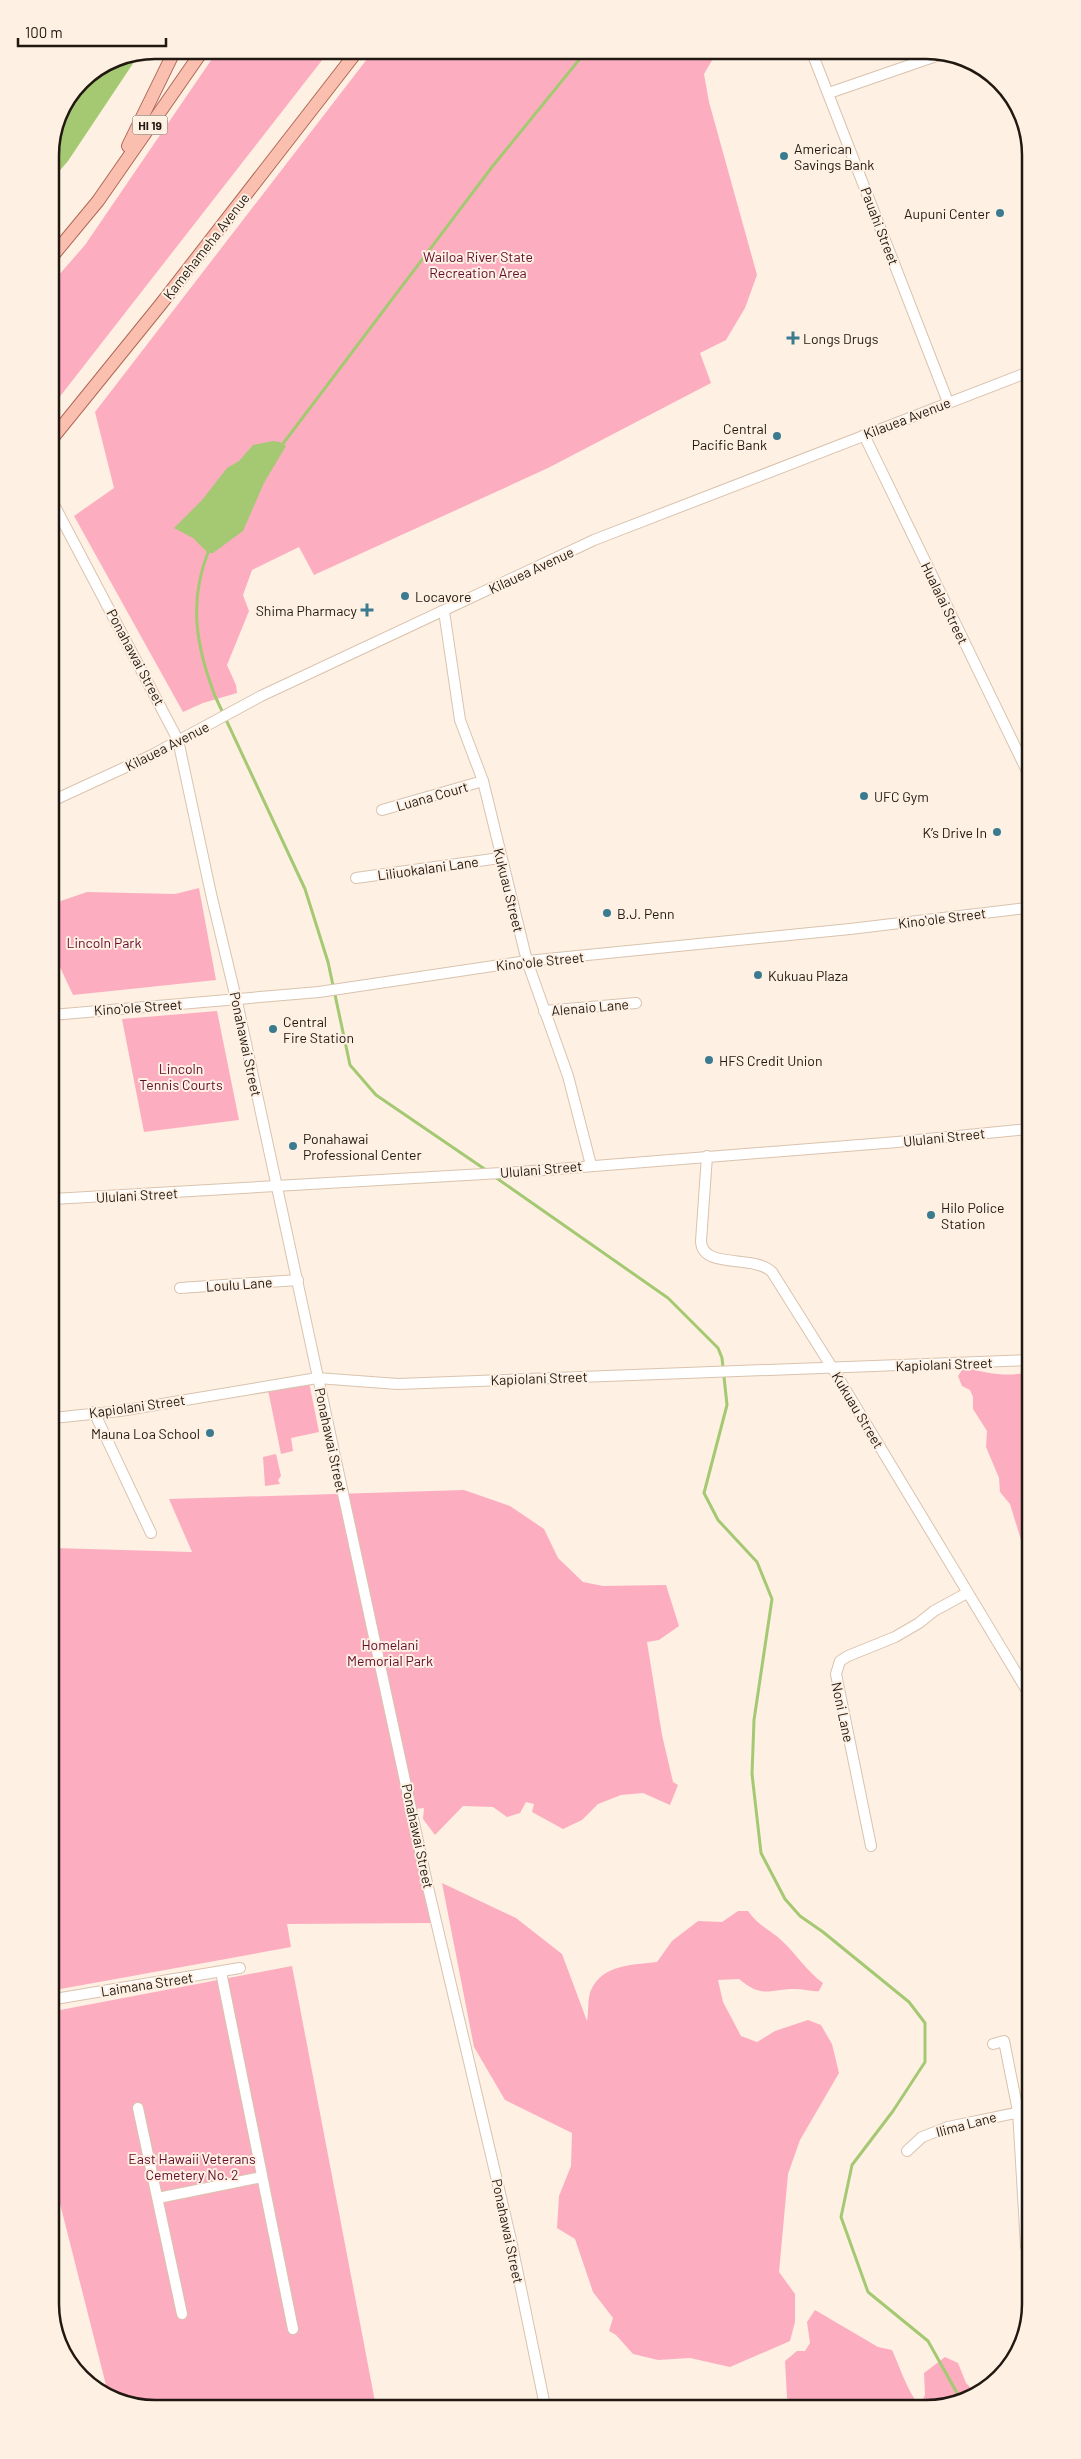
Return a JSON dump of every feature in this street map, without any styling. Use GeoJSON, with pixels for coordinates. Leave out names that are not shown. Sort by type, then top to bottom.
{"type":"FeatureCollection","features":[{"type":"Feature","properties":{"kind":"main road","name":"HI 19"},"geometry":{"type":"LineString","coordinates":[[98,201],[129,146],[171,59]]}},
{"type":"Feature","properties":{"kind":"main road","name":"HI 19"},"geometry":{"type":"LineString","coordinates":[[59,247],[98,201],[197,59]]}},
{"type":"Feature","properties":{"kind":"main road","name":"Kamehameha Avenue"},"geometry":{"type":"LineString","coordinates":[[59,430],[161,304],[351,59]]}},
{"type":"Feature","properties":{"kind":"street","name":"Pauahi Street"},"geometry":{"type":"LineString","coordinates":[[815,59],[948,402]]}},
{"type":"Feature","properties":{"kind":"street"},"geometry":{"type":"LineString","coordinates":[[829,92],[927,59]]}},
{"type":"Feature","properties":{"kind":"street","name":"Kilauea Avenue"},"geometry":{"type":"LineString","coordinates":[[59,798],[152,755],[261,696],[614,532],[1022,374]]}},
{"type":"Feature","properties":{"kind":"street","name":"Hualalai Street"},"geometry":{"type":"LineString","coordinates":[[864,435],[1022,761]]}},
{"type":"Feature","properties":{"kind":"street","name":"Ponahawai Street"},"geometry":{"type":"LineString","coordinates":[[59,514],[178,740],[298,1280],[427,1883],[511,2240],[544,2400]]}},
{"type":"Feature","properties":{"kind":"street","name":"Kukuau Street"},"geometry":{"type":"LineString","coordinates":[[444,611],[460,720],[483,782],[500,858],[527,961],[568,1076],[591,1165]]}},
{"type":"Feature","properties":{"kind":"street","name":"Luana Court"},"geometry":{"type":"LineString","coordinates":[[382,810],[483,782]]}},
{"type":"Feature","properties":{"kind":"street","name":"Liliuokalani Lane"},"geometry":{"type":"LineString","coordinates":[[356,878],[500,858]]}},
{"type":"Feature","properties":{"kind":"street","name":"Kinoʻole Street"},"geometry":{"type":"LineString","coordinates":[[59,1014],[125,1007],[237,1001],[320,992],[527,961],[850,929],[1022,909]]}},
{"type":"Feature","properties":{"kind":"street","name":"Alenaio Lane"},"geometry":{"type":"LineString","coordinates":[[544,1011],[636,1002]]}},
{"type":"Feature","properties":{"kind":"street","name":"Ululani Street"},"geometry":{"type":"LineString","coordinates":[[59,1199],[519,1172],[897,1142],[1022,1130]]}},
{"type":"Feature","properties":{"kind":"street","name":"Kukuau Street"},"geometry":{"type":"LineString","coordinates":[[707,1156],[701,1240],[702,1250],[712,1258],[757,1264],[769,1269],[833,1369],[1022,1682]]}},
{"type":"Feature","properties":{"kind":"street","name":"Loulu Lane"},"geometry":{"type":"LineString","coordinates":[[180,1288],[298,1280]]}},
{"type":"Feature","properties":{"kind":"street","name":"Kapiolani Street"},"geometry":{"type":"LineString","coordinates":[[59,1417],[94,1412],[120,1411],[318,1378],[398,1384],[706,1371],[833,1369],[1022,1360]]}},
{"type":"Feature","properties":{"kind":"street"},"geometry":{"type":"LineString","coordinates":[[94,1412],[151,1533]]}},
{"type":"Feature","properties":{"kind":"street","name":"Noni Lane"},"geometry":{"type":"LineString","coordinates":[[872,1846],[836,1674],[837,1668],[840,1661],[848,1656],[894,1637],[919,1623],[934,1611],[968,1593]]}},
{"type":"Feature","properties":{"kind":"street","name":"Laimana Street"},"geometry":{"type":"LineString","coordinates":[[59,1998],[240,1968]]}},
{"type":"Feature","properties":{"kind":"street"},"geometry":{"type":"LineString","coordinates":[[221,1972],[293,2329]]}},
{"type":"Feature","properties":{"kind":"street"},"geometry":{"type":"LineString","coordinates":[[993,2044],[1004,2041],[1018,2111],[1022,2178]]}},
{"type":"Feature","properties":{"kind":"street"},"geometry":{"type":"LineString","coordinates":[[138,2108],[182,2314]]}},
{"type":"Feature","properties":{"kind":"street","name":"Ilima Lane"},"geometry":{"type":"LineString","coordinates":[[907,2151],[922,2137],[936,2132],[967,2122],[1022,2111]]}},
{"type":"Feature","properties":{"kind":"street"},"geometry":{"type":"LineString","coordinates":[[158,2198],[262,2177]]}},
{"type":"Feature","properties":{"kind":"green space"},"geometry":{"type":"Polygon","coordinates":[[[212,59],[323,59],[59,398],[59,275],[85,245],[212,59]]]}},
{"type":"Feature","properties":{"kind":"green space","name":"Wailoa River State Recreation Area"},"geometry":{"type":"Polygon","coordinates":[[[367,59],[713,59],[704,74],[709,102],[757,275],[745,308],[726,340],[700,353],[711,383],[548,468],[314,575],[299,547],[252,570],[243,595],[249,611],[227,665],[236,685],[237,693],[203,703],[183,712],[74,516],[114,488],[95,412],[367,59]]]}},
{"type":"Feature","properties":{"kind":"green space","name":"Lincoln Park"},"geometry":{"type":"Polygon","coordinates":[[[199,888],[216,980],[73,995],[59,965],[59,902],[87,892],[175,894],[199,888]]]}},
{"type":"Feature","properties":{"kind":"green space","name":"Lincoln Tennis Courts"},"geometry":{"type":"Polygon","coordinates":[[[217,1011],[239,1120],[144,1132],[122,1019],[217,1011]]]}},
{"type":"Feature","properties":{"kind":"green space"},"geometry":{"type":"Polygon","coordinates":[[[969,1368],[999,1374],[1022,1373],[1022,1543],[1010,1504],[1000,1492],[999,1478],[986,1447],[987,1431],[973,1409],[973,1397],[970,1390],[962,1386],[958,1376],[962,1370],[969,1368]]]}},
{"type":"Feature","properties":{"kind":"green space"},"geometry":{"type":"Polygon","coordinates":[[[309,1382],[319,1432],[291,1438],[293,1451],[281,1454],[268,1390],[309,1382]]]}},
{"type":"Feature","properties":{"kind":"green space"},"geometry":{"type":"Polygon","coordinates":[[[276,1454],[281,1476],[278,1480],[280,1484],[265,1486],[263,1457],[276,1454]]]}},
{"type":"Feature","properties":{"kind":"green space","name":"Homelani Memorial Park"},"geometry":{"type":"Polygon","coordinates":[[[464,1490],[510,1506],[544,1529],[558,1558],[583,1582],[603,1586],[666,1585],[679,1626],[659,1640],[647,1642],[662,1735],[673,1782],[678,1785],[670,1805],[643,1793],[621,1795],[598,1804],[582,1820],[563,1829],[532,1812],[534,1804],[526,1802],[520,1813],[507,1817],[493,1807],[463,1806],[435,1835],[423,1819],[424,1808],[406,1810],[434,1923],[287,1924],[291,1947],[59,1989],[59,1548],[192,1552],[169,1499],[464,1490]]]}},
{"type":"Feature","properties":{"kind":"green space"},"geometry":{"type":"Polygon","coordinates":[[[442,1883],[516,1918],[562,1954],[587,2021],[591,1990],[596,1981],[603,1975],[620,1967],[657,1962],[672,1941],[698,1921],[722,1922],[738,1911],[748,1911],[760,1924],[786,1944],[811,1973],[823,1983],[819,1991],[786,1989],[766,1992],[754,1989],[739,1979],[718,1980],[723,2002],[741,2036],[757,2042],[775,2031],[808,2020],[821,2025],[832,2044],[839,2073],[800,2140],[788,2174],[779,2272],[795,2294],[795,2322],[790,2341],[730,2367],[690,2358],[658,2360],[633,2354],[616,2335],[609,2331],[613,2318],[593,2292],[575,2239],[557,2228],[559,2196],[571,2166],[572,2133],[505,2100],[474,2047],[442,1883]]]}},
{"type":"Feature","properties":{"kind":"green space","name":"East Hawaii Veterans Cemetery No. 2"},"geometry":{"type":"Polygon","coordinates":[[[292,1966],[375,2400],[149,2400],[124,2395],[106,2387],[59,2200],[59,2010],[292,1966]]]}},
{"type":"Feature","properties":{"kind":"green space"},"geometry":{"type":"Polygon","coordinates":[[[815,2310],[878,2347],[892,2350],[915,2400],[788,2400],[785,2361],[797,2351],[805,2351],[810,2343],[807,2322],[815,2310]]]}},
{"type":"Feature","properties":{"kind":"green space"},"geometry":{"type":"Polygon","coordinates":[[[945,2357],[958,2363],[966,2383],[971,2388],[963,2393],[945,2398],[920,2400],[923,2399],[925,2395],[924,2373],[945,2357]]]}},
{"type":"Feature","properties":{"kind":"shaded area"},"geometry":{"type":"Polygon","coordinates":[[[134,61],[59,172],[59,149],[62,130],[75,102],[96,79],[118,66],[134,61]]]}},
{"type":"Feature","properties":{"kind":"shaded area"},"geometry":{"type":"Polygon","coordinates":[[[273,441],[280,442],[286,446],[264,483],[243,531],[213,553],[208,553],[193,538],[174,528],[202,500],[227,468],[239,461],[253,445],[273,441]]]}},
{"type":"Feature","properties":{"kind":"waterway"},"geometry":{"type":"LineString","coordinates":[[282,445],[492,167],[580,59]]}},
{"type":"Feature","properties":{"kind":"waterway"},"geometry":{"type":"LineString","coordinates":[[209,550],[198,587],[197,605],[197,623],[203,659],[215,696],[305,889],[328,962],[350,1065],[376,1095],[486,1170]]}},
{"type":"Feature","properties":{"kind":"waterway"},"geometry":{"type":"LineString","coordinates":[[495,1177],[668,1298],[718,1348],[722,1358],[727,1405],[704,1493],[718,1520],[757,1562],[772,1599],[754,1720],[752,1774],[761,1853],[785,1899],[800,1916],[823,1932],[909,2002],[925,2023],[925,2062],[893,2111],[852,2165],[841,2217],[868,2292],[928,2341],[958,2395]]}},
{"type":"Feature","properties":{"kind":"place","name":"American Savings Bank"},"geometry":{"type":"Point","coordinates":[784,156]}},
{"type":"Feature","properties":{"kind":"place","name":"Aupuni Center"},"geometry":{"type":"Point","coordinates":[1000,213]}},
{"type":"Feature","properties":{"kind":"place","name":"Longs Drugs"},"geometry":{"type":"Point","coordinates":[793,338]}},
{"type":"Feature","properties":{"kind":"place","name":"Central Pacific Bank"},"geometry":{"type":"Point","coordinates":[777,436]}},
{"type":"Feature","properties":{"kind":"place","name":"Locavore"},"geometry":{"type":"Point","coordinates":[405,596]}},
{"type":"Feature","properties":{"kind":"place","name":"Shima Pharmacy"},"geometry":{"type":"Point","coordinates":[367,610]}},
{"type":"Feature","properties":{"kind":"place","name":"UFC Gym"},"geometry":{"type":"Point","coordinates":[864,796]}},
{"type":"Feature","properties":{"kind":"place","name":"K’s Drive In"},"geometry":{"type":"Point","coordinates":[997,832]}},
{"type":"Feature","properties":{"kind":"place","name":"B.J. Penn"},"geometry":{"type":"Point","coordinates":[607,913]}},
{"type":"Feature","properties":{"kind":"place","name":"Kukuau Plaza"},"geometry":{"type":"Point","coordinates":[758,975]}},
{"type":"Feature","properties":{"kind":"place","name":"Central Fire Station"},"geometry":{"type":"Point","coordinates":[273,1029]}},
{"type":"Feature","properties":{"kind":"place","name":"HFS Credit Union"},"geometry":{"type":"Point","coordinates":[709,1060]}},
{"type":"Feature","properties":{"kind":"place","name":"Ponahawai Professional Center"},"geometry":{"type":"Point","coordinates":[293,1146]}},
{"type":"Feature","properties":{"kind":"place","name":"Hilo Police Station"},"geometry":{"type":"Point","coordinates":[931,1215]}},
{"type":"Feature","properties":{"kind":"place","name":"Mauna Loa School"},"geometry":{"type":"Point","coordinates":[210,1433]}}]}
